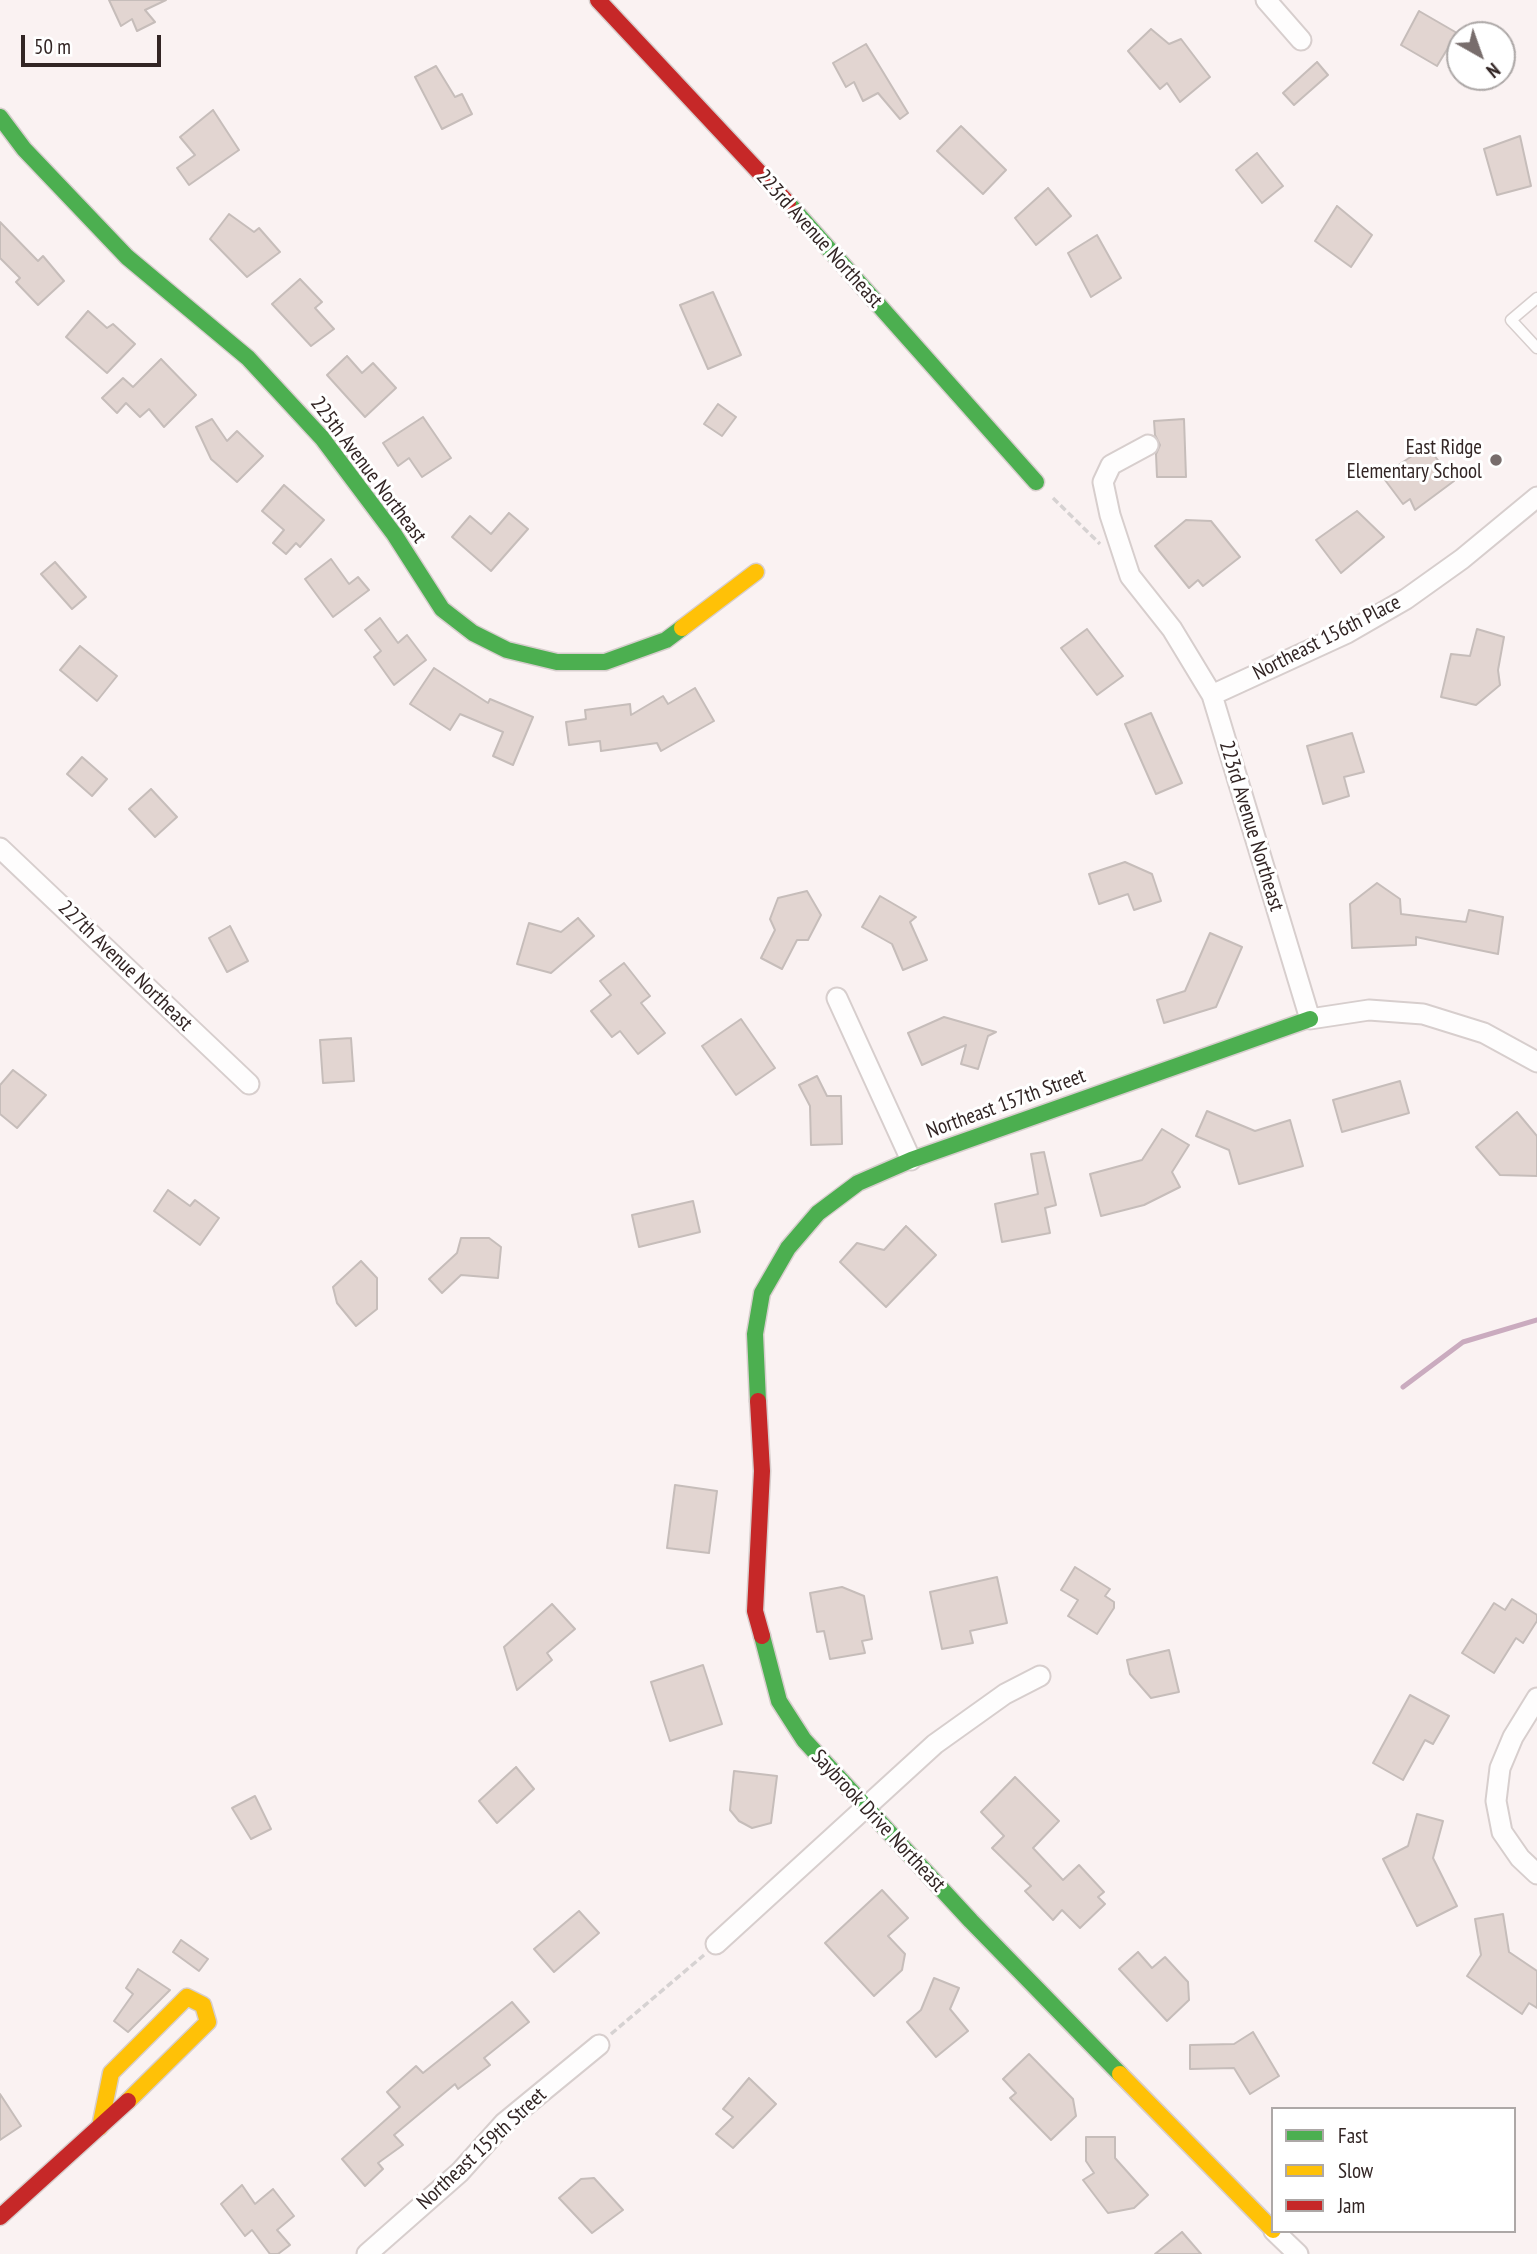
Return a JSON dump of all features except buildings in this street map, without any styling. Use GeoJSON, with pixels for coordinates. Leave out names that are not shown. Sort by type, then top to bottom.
{"type":"FeatureCollection","features":[{"type":"Feature","properties":{"kind":"street","name":"223rd Avenue Northeast"},"geometry":{"type":"LineString","coordinates":[[598,0],[829,247],[1036,482]]}},
{"type":"Feature","properties":{"kind":"street"},"geometry":{"type":"LineString","coordinates":[[1266,0],[1301,40]]}},
{"type":"Feature","properties":{"kind":"street","name":"225th Avenue Northeast"},"geometry":{"type":"LineString","coordinates":[[0,117],[24,149],[127,257],[248,358],[322,438],[394,534],[442,609],[473,633],[507,650],[557,662],[605,662],[666,640],[756,572]]}},
{"type":"Feature","properties":{"kind":"street","name":"223rd Avenue Northeast"},"geometry":{"type":"LineString","coordinates":[[1149,445],[1111,466],[1103,482],[1110,515],[1130,576],[1172,629],[1212,695],[1310,1019]]}},
{"type":"Feature","properties":{"kind":"street","name":"Northeast 156th Place"},"geometry":{"type":"LineString","coordinates":[[1212,695],[1348,632],[1406,599],[1462,559],[1537,497]]}},
{"type":"Feature","properties":{"kind":"street","name":"227th Avenue Northeast"},"geometry":{"type":"LineString","coordinates":[[0,848],[249,1084]]}},
{"type":"Feature","properties":{"kind":"street"},"geometry":{"type":"LineString","coordinates":[[837,999],[911,1160]]}},
{"type":"Feature","properties":{"kind":"street"},"geometry":{"type":"LineString","coordinates":[[1310,1019],[1369,1010],[1423,1014],[1484,1033],[1537,1062]]}},
{"type":"Feature","properties":{"kind":"street","name":"Northeast 157th Street"},"geometry":{"type":"LineString","coordinates":[[762,1293],[788,1248],[818,1213],[858,1183],[911,1160],[1310,1019]]}},
{"type":"Feature","properties":{"kind":"street","name":"Saybrook Drive Northeast"},"geometry":{"type":"LineString","coordinates":[[762,1293],[755,1334],[762,1471],[755,1550],[755,1611],[779,1701],[804,1741],[864,1808],[1271,2229]]}},
{"type":"Feature","properties":{"kind":"street"},"geometry":{"type":"LineString","coordinates":[[716,1944],[935,1744],[1005,1694],[1040,1676]]}},
{"type":"Feature","properties":{"kind":"street"},"geometry":{"type":"LineString","coordinates":[[1537,1698],[1513,1737],[1500,1768],[1496,1801],[1502,1832],[1520,1858],[1537,1874]]}},
{"type":"Feature","properties":{"kind":"street"},"geometry":{"type":"LineString","coordinates":[[0,2217],[100,2127],[202,2029],[208,2022],[203,2005],[187,1997],[111,2073],[100,2127]]}},
{"type":"Feature","properties":{"kind":"street","name":"Northeast 159th Street"},"geometry":{"type":"LineString","coordinates":[[368,2254],[460,2172],[504,2123],[599,2045]]}},
{"type":"Feature","properties":{"kind":"street","name":"Saybrook Drive Northeast"},"geometry":{"type":"LineString","coordinates":[[1275,2233],[1298,2254]]}},
{"type":"Feature","properties":{"kind":"lane"},"geometry":{"type":"LineString","coordinates":[[1537,298],[1511,320],[1537,348]]}},
{"type":"Feature","properties":{"kind":"path"},"geometry":{"type":"LineString","coordinates":[[1036,482],[1105,550]]}},
{"type":"Feature","properties":{"kind":"path"},"geometry":{"type":"LineString","coordinates":[[599,2045],[716,1944]]}},
{"type":"Feature","properties":{"kind":"waterway"},"geometry":{"type":"LineString","coordinates":[[1403,1387],[1463,1342],[1537,1320]]}},
{"type":"Feature","properties":{"kind":"traffic: fast"},"geometry":{"type":"LineString","coordinates":[[0,117],[24,149],[127,257],[248,358],[322,438],[394,534],[442,609],[473,633],[507,650],[557,662],[605,662],[666,640],[682,628]]}},
{"type":"Feature","properties":{"kind":"traffic: fast"},"geometry":{"type":"LineString","coordinates":[[788,203],[1036,482]]}},
{"type":"Feature","properties":{"kind":"traffic: fast"},"geometry":{"type":"LineString","coordinates":[[758,1401],[755,1334],[762,1293],[788,1248],[818,1213],[858,1183],[911,1160],[1310,1019]]}},
{"type":"Feature","properties":{"kind":"traffic: fast"},"geometry":{"type":"LineString","coordinates":[[762,1636],[779,1701],[804,1740],[971,1921],[1120,2074]]}},
{"type":"Feature","properties":{"kind":"traffic: slow"},"geometry":{"type":"LineString","coordinates":[[682,628],[756,572]]}},
{"type":"Feature","properties":{"kind":"traffic: slow"},"geometry":{"type":"LineString","coordinates":[[100,2127],[111,2073],[187,1997],[203,2005],[208,2022],[128,2101]]}},
{"type":"Feature","properties":{"kind":"traffic: slow"},"geometry":{"type":"LineString","coordinates":[[1120,2074],[1271,2228]]}},
{"type":"Feature","properties":{"kind":"traffic: jam"},"geometry":{"type":"LineString","coordinates":[[598,0],[788,203]]}},
{"type":"Feature","properties":{"kind":"traffic: jam"},"geometry":{"type":"LineString","coordinates":[[758,1401],[762,1471],[755,1611],[762,1636]]}},
{"type":"Feature","properties":{"kind":"traffic: jam"},"geometry":{"type":"LineString","coordinates":[[0,2217],[128,2101]]}},
{"type":"Feature","properties":{"kind":"place","name":"East Ridge Elementary School"},"geometry":{"type":"Point","coordinates":[1496,460]}}]}
